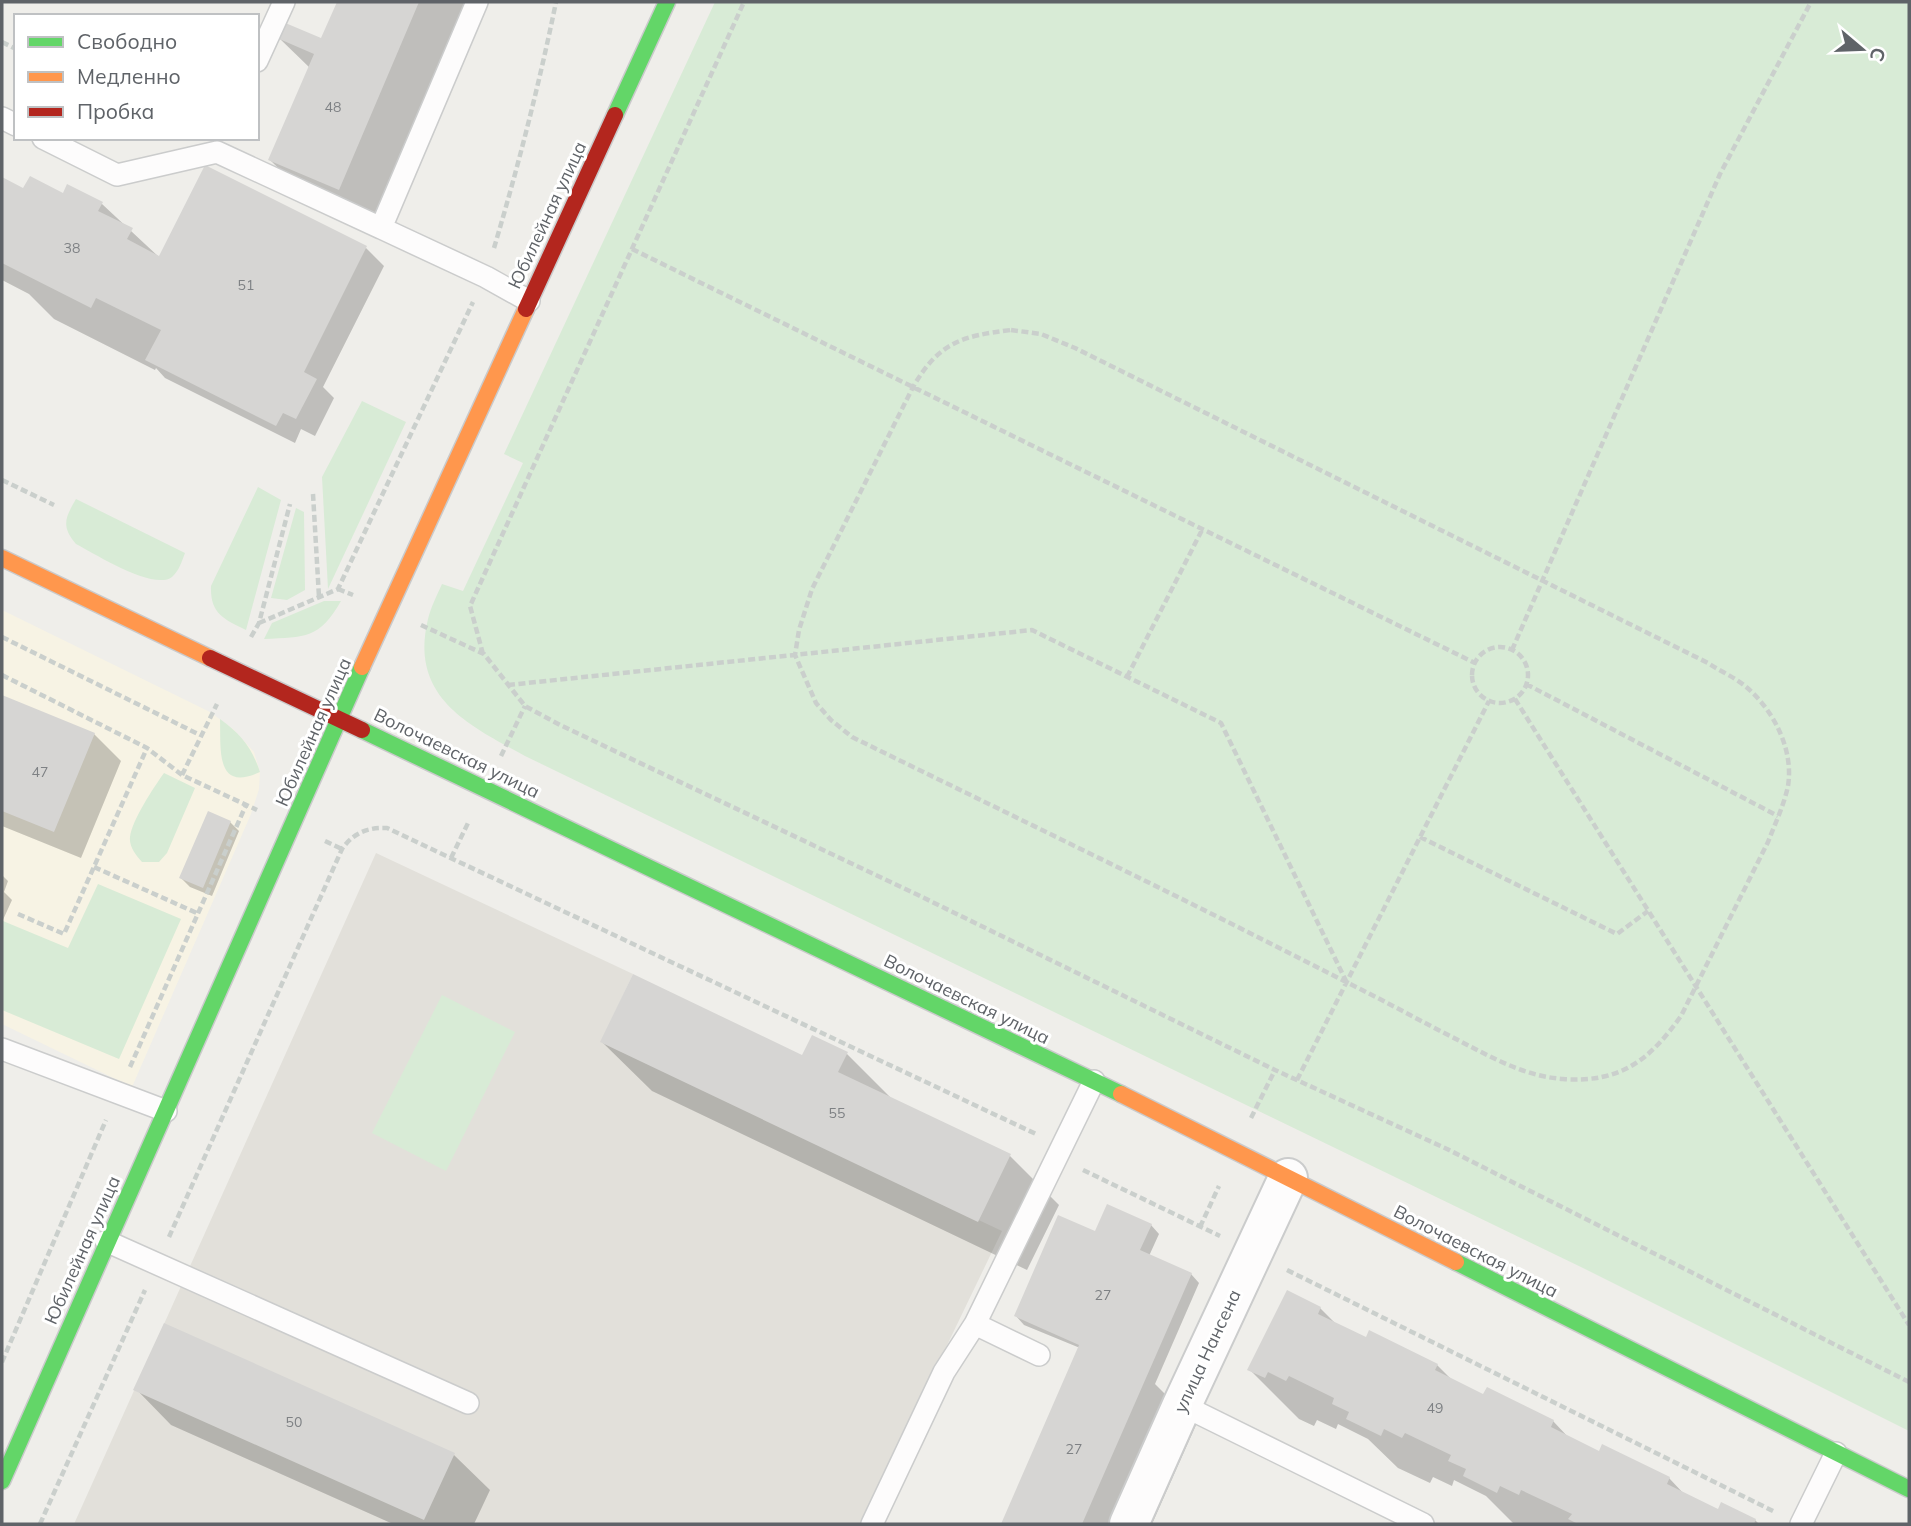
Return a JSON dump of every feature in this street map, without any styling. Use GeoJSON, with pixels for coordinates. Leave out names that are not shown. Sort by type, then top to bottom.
{"type":"FeatureCollection","features":[{"type":"Feature","properties":{"kind":"street","name":"Юбилейная улица"},"geometry":{"type":"LineString","coordinates":[[2,1481],[339,718],[667,2]]}},
{"type":"Feature","properties":{"kind":"street","name":"Волочаевская улица"},"geometry":{"type":"LineString","coordinates":[[2,558],[1094,1081],[1909,1489]]}},
{"type":"Feature","properties":{"kind":"street","name":"улица Нансена"},"geometry":{"type":"LineString","coordinates":[[1129,1524],[1288,1178]]}},
{"type":"Feature","properties":{"kind":"lane"},"geometry":{"type":"LineString","coordinates":[[259,57],[284,2]]}},
{"type":"Feature","properties":{"kind":"lane"},"geometry":{"type":"LineString","coordinates":[[381,228],[477,2]]}},
{"type":"Feature","properties":{"kind":"lane"},"geometry":{"type":"LineString","coordinates":[[47,140],[117,176],[220,145],[381,228],[485,276],[529,301]]}},
{"type":"Feature","properties":{"kind":"lane"},"geometry":{"type":"LineString","coordinates":[[2,1049],[166,1111]]}},
{"type":"Feature","properties":{"kind":"lane"},"geometry":{"type":"LineString","coordinates":[[872,1524],[944,1373],[975,1324],[1094,1081]]}},
{"type":"Feature","properties":{"kind":"lane"},"geometry":{"type":"LineString","coordinates":[[106,1241],[468,1403]]}},
{"type":"Feature","properties":{"kind":"lane"},"geometry":{"type":"LineString","coordinates":[[975,1324],[1039,1355]]}},
{"type":"Feature","properties":{"kind":"lane"},"geometry":{"type":"LineString","coordinates":[[1182,1405],[1423,1524]]}},
{"type":"Feature","properties":{"kind":"lane"},"geometry":{"type":"LineString","coordinates":[[1801,1524],[1836,1453]]}},
{"type":"Feature","properties":{"kind":"path"},"geometry":{"type":"LineString","coordinates":[[290,504],[258,623],[338,589],[485,276],[513,185],[556,2]]}},
{"type":"Feature","properties":{"kind":"path"},"geometry":{"type":"LineString","coordinates":[[744,2],[470,606],[484,654],[525,706],[560,726],[916,894],[1297,1080],[1447,1149],[1909,1382]]}},
{"type":"Feature","properties":{"kind":"path"},"geometry":{"type":"LineString","coordinates":[[1512,650],[1720,174],[1811,2]]}},
{"type":"Feature","properties":{"kind":"path"},"geometry":{"type":"LineString","coordinates":[[632,249],[1475,663]]}},
{"type":"Feature","properties":{"kind":"path"},"geometry":{"type":"LineString","coordinates":[[1011,330],[1041,334],[1075,348],[1708,663],[1745,687],[1767,710],[1782,734],[1789,760],[1788,786],[1778,816],[1696,988],[1664,1041],[1642,1062],[1618,1074],[1586,1080],[1530,1074],[1501,1062],[1346,982],[852,737],[831,720],[816,703],[795,655],[799,630],[812,589],[913,387],[925,366],[946,347],[975,334],[1011,330]]}},
{"type":"Feature","properties":{"kind":"path"},"geometry":{"type":"LineString","coordinates":[[2,480],[54,505]]}},
{"type":"Feature","properties":{"kind":"path"},"geometry":{"type":"LineString","coordinates":[[313,494],[319,597]]}},
{"type":"Feature","properties":{"kind":"path"},"geometry":{"type":"LineString","coordinates":[[1127,677],[1203,528]]}},
{"type":"Feature","properties":{"kind":"path"},"geometry":{"type":"LineString","coordinates":[[338,589],[484,654]]}},
{"type":"Feature","properties":{"kind":"path"},"geometry":{"type":"LineString","coordinates":[[508,685],[1032,631],[1221,723],[1346,982]]}},
{"type":"Feature","properties":{"kind":"path"},"geometry":{"type":"LineString","coordinates":[[2,637],[200,735]]}},
{"type":"Feature","properties":{"kind":"path"},"geometry":{"type":"LineString","coordinates":[[1489,650],[1512,650],[1526,667],[1526,684],[1515,699],[1500,703],[1489,701],[1479,694],[1474,684],[1472,673],[1475,663],[1489,650]]}},
{"type":"Feature","properties":{"kind":"path"},"geometry":{"type":"LineString","coordinates":[[2,675],[147,748],[182,775],[246,806]]}},
{"type":"Feature","properties":{"kind":"path"},"geometry":{"type":"LineString","coordinates":[[1526,684],[1778,816]]}},
{"type":"Feature","properties":{"kind":"path"},"geometry":{"type":"LineString","coordinates":[[1515,699],[1909,1325]]}},
{"type":"Feature","properties":{"kind":"path"},"geometry":{"type":"LineString","coordinates":[[1297,1080],[1489,701]]}},
{"type":"Feature","properties":{"kind":"path"},"geometry":{"type":"LineString","coordinates":[[18,914],[64,934],[147,748]]}},
{"type":"Feature","properties":{"kind":"path"},"geometry":{"type":"LineString","coordinates":[[40,1524],[342,849],[349,839],[375,827],[387,828],[1059,1152],[1253,1252],[1775,1512]]}},
{"type":"Feature","properties":{"kind":"path"},"geometry":{"type":"LineString","coordinates":[[1420,837],[1617,934],[1648,911]]}},
{"type":"Feature","properties":{"kind":"path"},"geometry":{"type":"LineString","coordinates":[[94,867],[199,914]]}},
{"type":"Feature","properties":{"kind":"shaded area"},"geometry":{"type":"Polygon","coordinates":[[[2,610],[210,712],[233,729],[254,752],[260,772],[259,789],[251,814],[132,1087],[2,1024],[2,610]]]}},
{"type":"Feature","properties":{"kind":"shaded area"},"geometry":{"type":"Polygon","coordinates":[[[376,853],[633,974],[601,1042],[1002,1231],[861,1524],[74,1524],[376,853]]]}},
{"type":"Feature","properties":{"kind":"green space"},"geometry":{"type":"Polygon","coordinates":[[[715,2],[1909,2],[1909,1431],[1583,1268],[525,756],[464,720],[448,705],[435,688],[427,669],[424,646],[432,606],[442,584],[463,591],[523,463],[504,454],[715,2]]]}},
{"type":"Feature","properties":{"kind":"green space"},"geometry":{"type":"Polygon","coordinates":[[[362,401],[406,422],[328,589],[322,477],[362,401]]]}},
{"type":"Feature","properties":{"kind":"green space"},"geometry":{"type":"Polygon","coordinates":[[[258,487],[281,500],[246,630],[225,619],[216,609],[211,586],[258,487]]]}},
{"type":"Feature","properties":{"kind":"green space"},"geometry":{"type":"Polygon","coordinates":[[[76,499],[185,553],[177,572],[163,580],[152,579],[110,563],[76,544],[68,532],[66,522],[76,499]]]}},
{"type":"Feature","properties":{"kind":"green space"},"geometry":{"type":"Polygon","coordinates":[[[296,508],[304,512],[305,590],[287,600],[271,598],[296,508]]]}},
{"type":"Feature","properties":{"kind":"green space"},"geometry":{"type":"Polygon","coordinates":[[[324,601],[341,601],[326,623],[318,629],[310,634],[291,638],[264,639],[272,623],[324,601]]]}},
{"type":"Feature","properties":{"kind":"green space"},"geometry":{"type":"Polygon","coordinates":[[[220,719],[245,742],[260,772],[235,777],[228,772],[221,754],[220,719]]]}},
{"type":"Feature","properties":{"kind":"green space"},"geometry":{"type":"Polygon","coordinates":[[[164,773],[195,788],[167,853],[159,862],[142,862],[135,854],[130,837],[144,804],[164,773]]]}},
{"type":"Feature","properties":{"kind":"green space"},"geometry":{"type":"Polygon","coordinates":[[[98,884],[181,919],[119,1059],[2,1010],[3,921],[68,948],[98,884]]]}},
{"type":"Feature","properties":{"kind":"green space"},"geometry":{"type":"Polygon","coordinates":[[[442,995],[515,1032],[446,1171],[372,1133],[442,995]]]}},
{"type":"Feature","properties":{"kind":"building"},"geometry":{"type":"Polygon","coordinates":[[[337,2],[419,2],[339,190],[268,160],[314,54],[277,38],[283,22],[321,38],[337,2]]]}},
{"type":"Feature","properties":{"kind":"building"},"geometry":{"type":"Polygon","coordinates":[[[205,165],[367,246],[304,372],[317,379],[296,419],[283,413],[276,426],[145,360],[161,330],[96,298],[91,308],[2,263],[2,177],[23,188],[30,176],[63,193],[67,184],[103,202],[98,211],[133,228],[127,239],[159,256],[205,165]]]}},
{"type":"Feature","properties":{"kind":"building"},"geometry":{"type":"Polygon","coordinates":[[[2,695],[95,733],[54,832],[2,811],[2,695]]]}},
{"type":"Feature","properties":{"kind":"building"},"geometry":{"type":"Polygon","coordinates":[[[208,811],[231,821],[203,888],[179,878],[208,811]]]}},
{"type":"Feature","properties":{"kind":"building"},"geometry":{"type":"Polygon","coordinates":[[[633,974],[802,1055],[812,1035],[848,1052],[838,1072],[1011,1154],[978,1222],[600,1042],[633,974]]]}},
{"type":"Feature","properties":{"kind":"building"},"geometry":{"type":"Polygon","coordinates":[[[1107,1204],[1152,1224],[1140,1250],[1192,1273],[1082,1524],[1001,1524],[1079,1345],[1014,1316],[1058,1215],[1095,1231],[1107,1204]]]}},
{"type":"Feature","properties":{"kind":"building"},"geometry":{"type":"Polygon","coordinates":[[[1287,1290],[1321,1307],[1318,1314],[1366,1337],[1369,1330],[1438,1364],[1435,1370],[1483,1394],[1487,1387],[1554,1420],[1551,1427],[1599,1451],[1602,1444],[1670,1477],[1667,1484],[1718,1509],[1721,1502],[1756,1519],[1754,1524],[1578,1524],[1568,1519],[1572,1514],[1521,1490],[1519,1495],[1500,1486],[1497,1493],[1463,1476],[1466,1469],[1448,1461],[1451,1455],[1405,1433],[1402,1438],[1384,1429],[1381,1436],[1346,1419],[1349,1412],[1332,1404],[1334,1398],[1289,1376],[1286,1381],[1268,1372],[1265,1378],[1247,1370],[1287,1290]]]}},
{"type":"Feature","properties":{"kind":"building"},"geometry":{"type":"Polygon","coordinates":[[[164,1323],[455,1453],[424,1520],[133,1390],[164,1323]]]}},
{"type":"Feature","properties":{"kind":"traffic: fast"},"geometry":{"type":"LineString","coordinates":[[615,115],[667,2]]}},
{"type":"Feature","properties":{"kind":"traffic: fast"},"geometry":{"type":"LineString","coordinates":[[2,1481],[362,667]]}},
{"type":"Feature","properties":{"kind":"traffic: fast"},"geometry":{"type":"LineString","coordinates":[[362,730],[1121,1094]]}},
{"type":"Feature","properties":{"kind":"traffic: fast"},"geometry":{"type":"LineString","coordinates":[[1456,1262],[1909,1489]]}},
{"type":"Feature","properties":{"kind":"traffic: slow"},"geometry":{"type":"LineString","coordinates":[[362,667],[526,309]]}},
{"type":"Feature","properties":{"kind":"traffic: slow"},"geometry":{"type":"LineString","coordinates":[[2,558],[210,658]]}},
{"type":"Feature","properties":{"kind":"traffic: slow"},"geometry":{"type":"LineString","coordinates":[[1121,1094],[1456,1262]]}},
{"type":"Feature","properties":{"kind":"traffic: jam"},"geometry":{"type":"LineString","coordinates":[[526,309],[615,115]]}},
{"type":"Feature","properties":{"kind":"traffic: jam"},"geometry":{"type":"LineString","coordinates":[[210,658],[362,730]]}}]}
